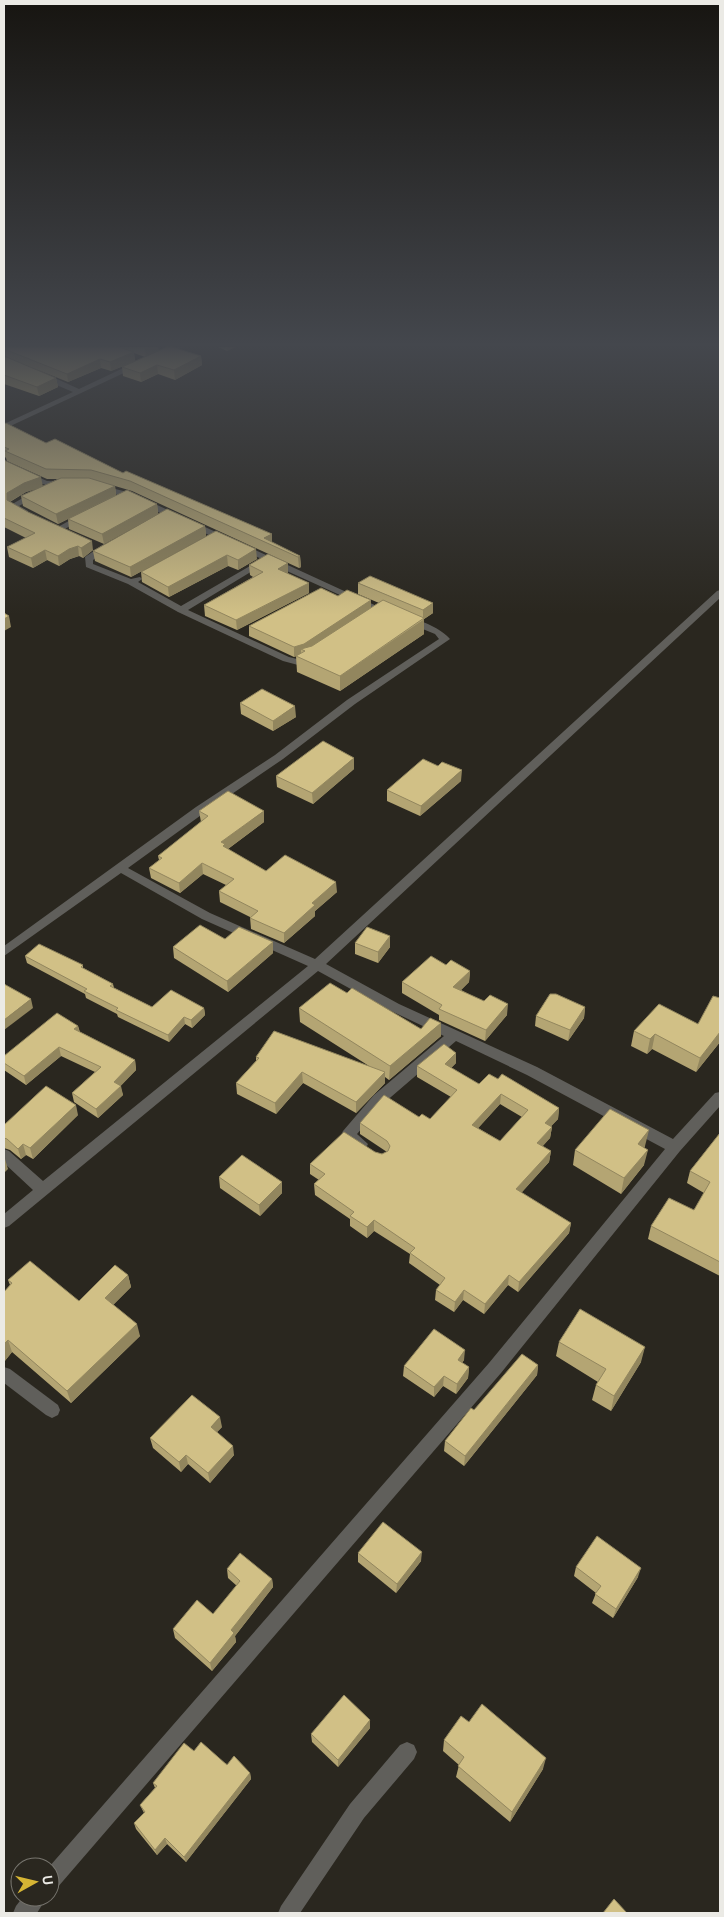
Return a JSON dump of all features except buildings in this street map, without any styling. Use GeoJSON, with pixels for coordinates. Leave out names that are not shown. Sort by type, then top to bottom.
{"type":"FeatureCollection","features":[{"type":"Feature","properties":{"kind":"street"},"geometry":{"type":"LineString","coordinates":[[4,464],[46,483],[70,484],[30,496],[4,510]]}},
{"type":"Feature","properties":{"kind":"street"},"geometry":{"type":"LineString","coordinates":[[4,952],[200,810],[279,757],[351,702],[445,639],[438,632],[377,613],[327,591],[268,559],[212,538],[92,484]]}},
{"type":"Feature","properties":{"kind":"street"},"geometry":{"type":"LineString","coordinates":[[13,506],[33,518]]}},
{"type":"Feature","properties":{"kind":"street"},"geometry":{"type":"LineString","coordinates":[[67,533],[54,527],[93,512]]}},
{"type":"Feature","properties":{"kind":"street"},"geometry":{"type":"LineString","coordinates":[[118,540],[98,547],[88,559],[89,564],[131,582],[181,610],[242,634],[293,662],[302,661],[324,648]]}},
{"type":"Feature","properties":{"kind":"street"},"geometry":{"type":"LineString","coordinates":[[181,610],[268,559]]}},
{"type":"Feature","properties":{"kind":"street"},"geometry":{"type":"LineString","coordinates":[[131,582],[145,575]]}},
{"type":"Feature","properties":{"kind":"street"},"geometry":{"type":"LineString","coordinates":[[4,1222],[317,965],[720,593]]}},
{"type":"Feature","properties":{"kind":"street"},"geometry":{"type":"LineString","coordinates":[[120,868],[206,916],[317,965],[394,1007],[532,1070],[675,1148]]}},
{"type":"Feature","properties":{"kind":"street"},"geometry":{"type":"LineString","coordinates":[[373,1151],[348,1135],[379,1099],[454,1035]]}},
{"type":"Feature","properties":{"kind":"street"},"geometry":{"type":"LineString","coordinates":[[60,1869],[495,1368],[675,1148],[720,1097]]}},
{"type":"Feature","properties":{"kind":"street"},"geometry":{"type":"LineString","coordinates":[[4,1155],[43,1190]]}},
{"type":"Feature","properties":{"kind":"street"},"geometry":{"type":"LineString","coordinates":[[4,1374],[52,1410]]}},
{"type":"Feature","properties":{"kind":"street"},"geometry":{"type":"LineString","coordinates":[[288,1913],[356,1811],[407,1752]]}}]}
